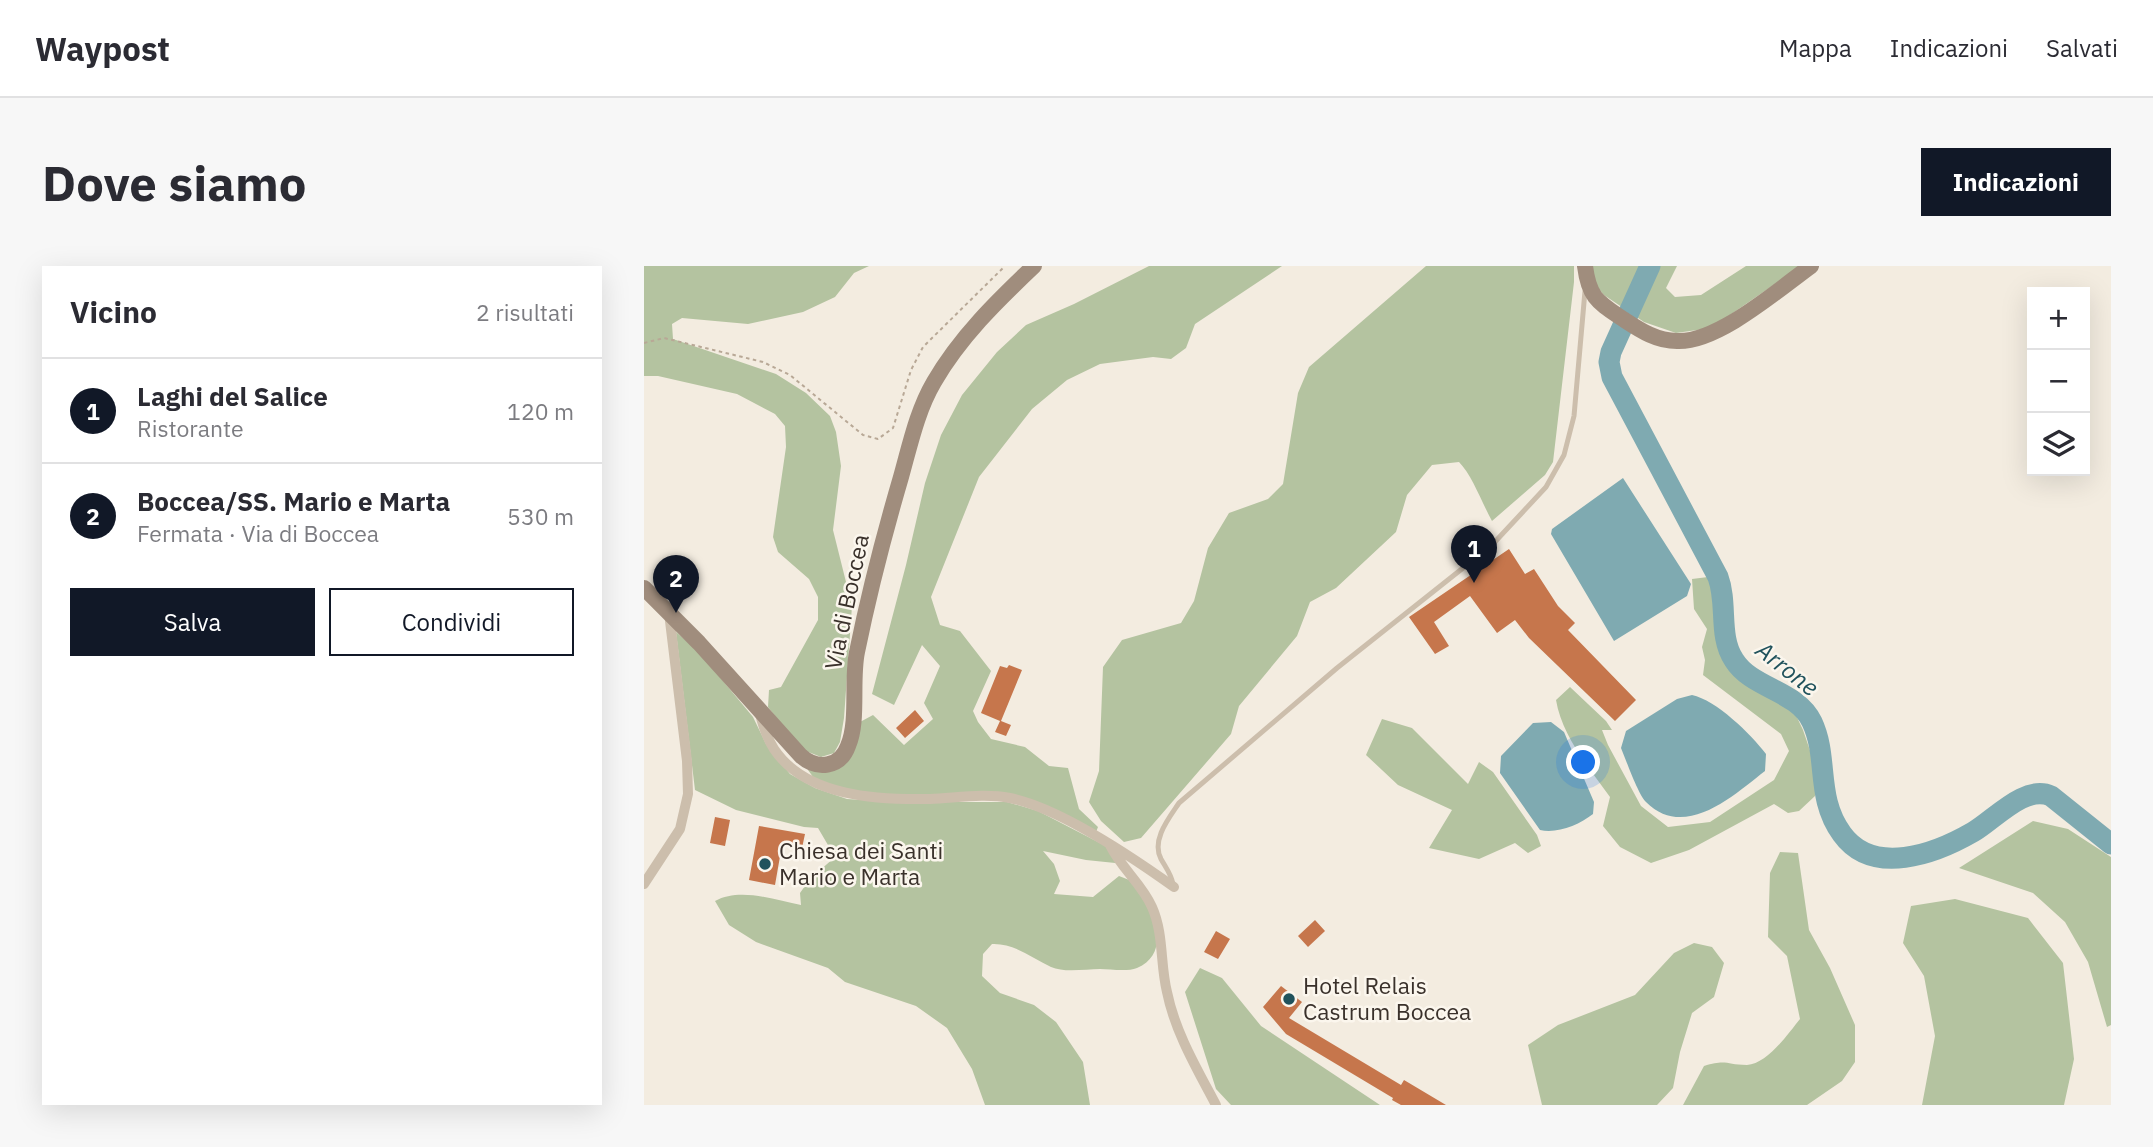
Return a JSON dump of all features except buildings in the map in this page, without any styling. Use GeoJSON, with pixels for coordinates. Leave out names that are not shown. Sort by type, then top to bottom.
{"type":"FeatureCollection","features":[{"type":"Feature","properties":{"kind":"street","name":"Via di Boccea"},"geometry":{"type":"LineString","coordinates":[[644,588],[699,643],[785,741],[810,762],[830,765],[845,754],[852,732],[854,663],[889,518],[917,419],[933,384],[965,335],[1034,266]]}},
{"type":"Feature","properties":{"kind":"street"},"geometry":{"type":"LineString","coordinates":[[1586,273],[1592,295],[1600,303],[1647,334],[1678,341],[1709,335],[1811,266]]}},
{"type":"Feature","properties":{"kind":"street"},"geometry":{"type":"LineString","coordinates":[[644,884],[680,829],[688,794],[687,761],[668,613]]}},
{"type":"Feature","properties":{"kind":"street"},"geometry":{"type":"LineString","coordinates":[[759,711],[766,734],[779,755],[799,773],[818,783],[858,795],[886,798],[1009,798],[1055,815],[1110,845],[1174,887]]}},
{"type":"Feature","properties":{"kind":"street"},"geometry":{"type":"LineString","coordinates":[[1110,845],[1153,908],[1172,1012],[1216,1105]]}},
{"type":"Feature","properties":{"kind":"lane"},"geometry":{"type":"LineString","coordinates":[[1174,887],[1158,846],[1164,826],[1179,803],[1337,668],[1492,545],[1546,488],[1556,473],[1566,448],[1574,416],[1586,273]]}},
{"type":"Feature","properties":{"kind":"path"},"geometry":{"type":"LineString","coordinates":[[644,344],[664,338],[763,362],[790,375],[863,435],[878,439],[893,428],[911,369],[923,347],[1005,266]]}},
{"type":"Feature","properties":{"kind":"green space"},"geometry":{"type":"Polygon","coordinates":[[[644,266],[869,266],[854,273],[835,297],[803,312],[748,324],[682,318],[672,324],[673,339],[776,374],[806,393],[830,416],[836,432],[841,466],[833,530],[852,606],[844,718],[840,742],[834,753],[821,757],[801,749],[768,707],[769,690],[781,687],[818,620],[818,597],[809,579],[778,552],[773,537],[786,447],[785,426],[775,414],[737,394],[658,376],[644,376],[644,266]]]}},
{"type":"Feature","properties":{"kind":"green space"},"geometry":{"type":"Polygon","coordinates":[[[1149,266],[1282,266],[1195,324],[1186,348],[1171,359],[1153,357],[1100,364],[1067,380],[1032,409],[979,477],[931,597],[940,625],[960,631],[991,671],[973,711],[978,722],[991,739],[1025,747],[1049,766],[1068,768],[1079,809],[1098,827],[1096,832],[1029,802],[869,794],[816,781],[808,770],[842,762],[860,722],[873,715],[904,745],[933,719],[924,703],[940,666],[922,645],[894,705],[872,694],[925,483],[941,435],[962,395],[997,352],[1026,325],[1149,266]]]}},
{"type":"Feature","properties":{"kind":"green space"},"geometry":{"type":"Polygon","coordinates":[[[1426,266],[1574,266],[1553,462],[1545,475],[1492,521],[1473,482],[1459,462],[1432,465],[1407,495],[1396,532],[1336,588],[1310,602],[1297,636],[1239,706],[1231,734],[1141,838],[1124,842],[1101,821],[1089,802],[1099,771],[1103,667],[1122,640],[1181,623],[1194,601],[1208,548],[1229,513],[1268,499],[1283,484],[1298,393],[1309,367],[1426,266]]]}},
{"type":"Feature","properties":{"kind":"green space"},"geometry":{"type":"Polygon","coordinates":[[[1590,266],[1677,266],[1666,288],[1675,297],[1701,295],[1746,266],[1801,266],[1711,328],[1676,333],[1644,322],[1604,295],[1593,282],[1590,266]]]}},
{"type":"Feature","properties":{"kind":"green space"},"geometry":{"type":"Polygon","coordinates":[[[1708,577],[1718,596],[1721,637],[1732,669],[1792,707],[1816,768],[1815,796],[1799,811],[1788,813],[1774,804],[1689,850],[1651,863],[1620,847],[1603,826],[1610,797],[1570,739],[1556,700],[1570,687],[1606,721],[1612,730],[1602,730],[1608,745],[1641,806],[1668,827],[1710,822],[1774,780],[1789,751],[1781,734],[1703,675],[1705,660],[1702,647],[1707,629],[1694,609],[1692,579],[1708,577]]]}},
{"type":"Feature","properties":{"kind":"green space"},"geometry":{"type":"Polygon","coordinates":[[[676,632],[698,651],[753,717],[766,744],[790,774],[815,788],[847,799],[892,802],[1007,802],[1038,811],[1125,856],[1125,864],[1086,860],[1043,851],[1054,864],[1060,881],[1054,894],[1093,897],[1119,876],[1137,883],[1152,916],[1157,940],[1155,951],[1137,968],[1056,969],[1015,948],[1000,944],[992,944],[983,954],[982,976],[1000,993],[1034,1005],[1056,1022],[1083,1062],[1090,1105],[985,1105],[972,1069],[947,1028],[916,1006],[845,982],[828,968],[756,942],[729,925],[715,901],[746,895],[801,905],[800,893],[810,879],[835,857],[818,828],[736,810],[695,790],[676,632]]]}},
{"type":"Feature","properties":{"kind":"green space"},"geometry":{"type":"Polygon","coordinates":[[[1382,719],[1412,728],[1468,784],[1479,762],[1493,772],[1537,835],[1541,846],[1528,853],[1515,843],[1479,859],[1429,848],[1452,810],[1398,785],[1366,755],[1382,719]]]}},
{"type":"Feature","properties":{"kind":"green space"},"geometry":{"type":"Polygon","coordinates":[[[2033,821],[2068,829],[2111,857],[2111,1025],[2107,1027],[2088,962],[2065,922],[2033,893],[1959,868],[2033,821]]]}},
{"type":"Feature","properties":{"kind":"green space"},"geometry":{"type":"Polygon","coordinates":[[[1780,852],[1798,853],[1809,930],[1830,968],[1855,1025],[1855,1062],[1842,1081],[1807,1105],[1683,1105],[1704,1066],[1722,1063],[1747,1065],[1762,1060],[1800,1019],[1787,956],[1768,937],[1770,873],[1780,852]]]}},
{"type":"Feature","properties":{"kind":"green space"},"geometry":{"type":"Polygon","coordinates":[[[1955,899],[2028,918],[2063,963],[2074,1059],[2064,1105],[1922,1105],[1935,1036],[1924,976],[1903,943],[1911,906],[1955,899]]]}},
{"type":"Feature","properties":{"kind":"green space"},"geometry":{"type":"Polygon","coordinates":[[[1694,943],[1712,947],[1724,963],[1714,997],[1692,1013],[1673,1088],[1657,1105],[1542,1105],[1528,1045],[1558,1025],[1635,995],[1674,953],[1694,943]]]}},
{"type":"Feature","properties":{"kind":"green space"},"geometry":{"type":"Polygon","coordinates":[[[1200,968],[1222,978],[1261,1026],[1380,1105],[1231,1105],[1216,1089],[1185,992],[1200,968]]]}},
{"type":"Feature","properties":{"kind":"water"},"geometry":{"type":"Polygon","coordinates":[[[1623,478],[1691,584],[1687,596],[1614,641],[1551,534],[1552,529],[1623,478]]]}},
{"type":"Feature","properties":{"kind":"water"},"geometry":{"type":"Polygon","coordinates":[[[1692,695],[1722,711],[1751,737],[1766,754],[1765,771],[1724,802],[1693,816],[1677,817],[1661,813],[1646,802],[1621,748],[1626,731],[1677,699],[1692,695]]]}},
{"type":"Feature","properties":{"kind":"water"},"geometry":{"type":"Polygon","coordinates":[[[1551,722],[1564,732],[1594,802],[1593,814],[1587,818],[1568,828],[1547,831],[1540,830],[1500,773],[1501,756],[1533,723],[1551,722]]]}},
{"type":"Feature","properties":{"kind":"waterway","name":"Arrone"},"geometry":{"type":"LineString","coordinates":[[1650,266],[1611,352],[1609,362],[1612,377],[1718,577],[1726,641],[1734,660],[1752,677],[1796,703],[1812,722],[1820,749],[1828,806],[1842,834],[1855,847],[1870,855],[1887,858],[1923,854],[1973,832],[2020,799],[2041,794],[2051,796],[2111,844]]}},
{"type":"Feature","properties":{"kind":"place","name":"Laghi del Salice"},"geometry":{"type":"Point","coordinates":[1474,583]}},
{"type":"Feature","properties":{"kind":"place","name":"Boccea/SS. Mario e Marta"},"geometry":{"type":"Point","coordinates":[676,613]}},
{"type":"Feature","properties":{"kind":"place","name":"Chiesa dei Santi Mario e Marta"},"geometry":{"type":"Point","coordinates":[765,864]}},
{"type":"Feature","properties":{"kind":"place","name":"Hotel Relais Castrum Boccea"},"geometry":{"type":"Point","coordinates":[1289,999]}}]}
